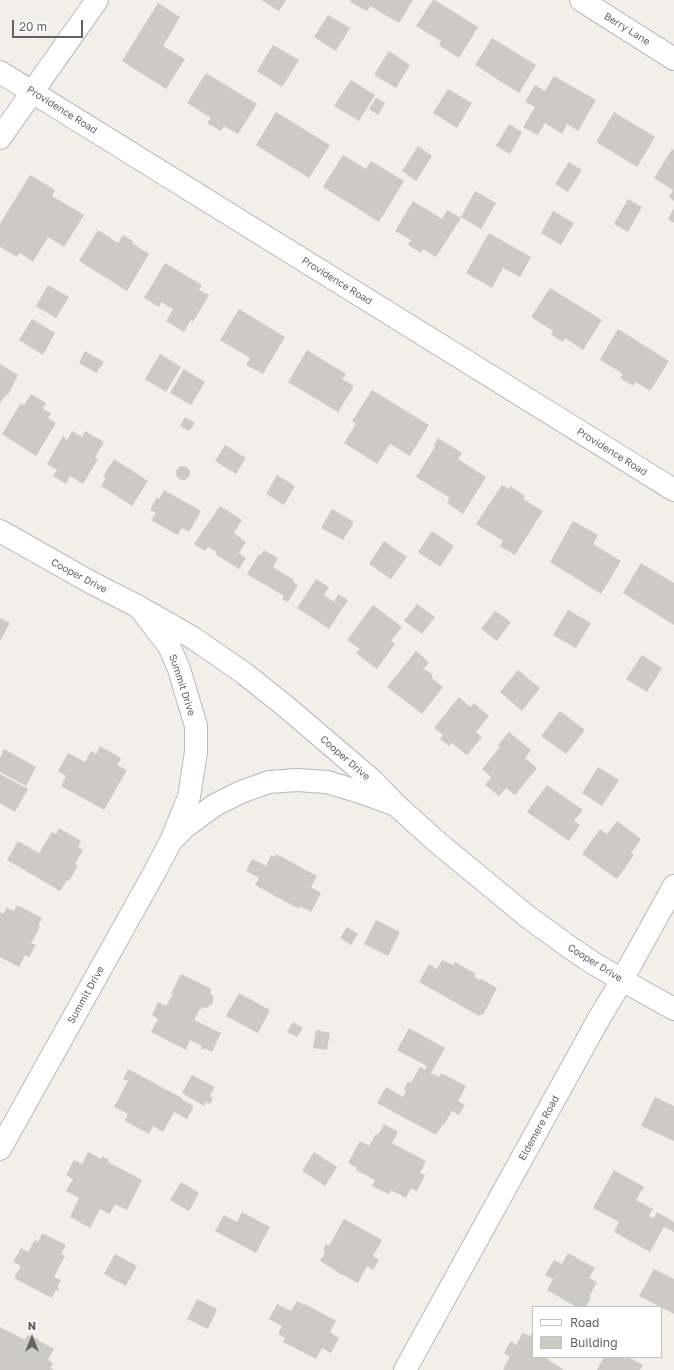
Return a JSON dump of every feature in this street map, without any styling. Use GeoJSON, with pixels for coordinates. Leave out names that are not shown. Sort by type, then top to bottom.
{"type":"FeatureCollection","features":[{"type":"Feature","properties":{"kind":"street"},"geometry":{"type":"LineString","coordinates":[[0,138],[96,0]]}},
{"type":"Feature","properties":{"kind":"street","name":"Berry Lane"},"geometry":{"type":"LineString","coordinates":[[581,0],[674,58]]}},
{"type":"Feature","properties":{"kind":"street","name":"Providence Road"},"geometry":{"type":"LineString","coordinates":[[0,72],[674,490]]}},
{"type":"Feature","properties":{"kind":"street","name":"Cooper Drive"},"geometry":{"type":"LineString","coordinates":[[0,531],[194,638],[245,674],[372,781],[437,842],[528,917],[572,949],[622,980],[674,1008]]}},
{"type":"Feature","properties":{"kind":"street","name":"Summit Drive"},"geometry":{"type":"LineString","coordinates":[[0,1149],[153,875],[170,841],[188,798],[196,752],[196,726],[179,669],[169,646],[139,607]]}},
{"type":"Feature","properties":{"kind":"street","name":"Summit Drive"},"geometry":{"type":"LineString","coordinates":[[170,841],[185,827],[215,805],[241,792],[269,782],[297,780],[327,782],[396,805]]}},
{"type":"Feature","properties":{"kind":"street","name":"Eldemere Road"},"geometry":{"type":"LineString","coordinates":[[405,1370],[597,1022],[674,886]]}},
{"type":"Feature","properties":{"kind":"building"},"geometry":{"type":"Polygon","coordinates":[[[261,0],[286,0],[279,11],[261,0]]]}},
{"type":"Feature","properties":{"kind":"building"},"geometry":{"type":"Polygon","coordinates":[[[351,0],[413,0],[399,23],[370,6],[367,11],[350,2],[351,0]]]}},
{"type":"Feature","properties":{"kind":"building"},"geometry":{"type":"Polygon","coordinates":[[[433,0],[478,27],[459,58],[439,45],[441,41],[416,26],[433,0]]]}},
{"type":"Feature","properties":{"kind":"building"},"geometry":{"type":"Polygon","coordinates":[[[158,3],[180,17],[163,46],[185,59],[166,89],[122,61],[158,3]]]}},
{"type":"Feature","properties":{"kind":"building"},"geometry":{"type":"Polygon","coordinates":[[[328,15],[350,28],[336,51],[314,37],[328,15]]]}},
{"type":"Feature","properties":{"kind":"building"},"geometry":{"type":"Polygon","coordinates":[[[492,38],[536,65],[519,93],[475,65],[492,38]]]}},
{"type":"Feature","properties":{"kind":"building"},"geometry":{"type":"Polygon","coordinates":[[[273,45],[299,60],[282,87],[257,71],[273,45]]]}},
{"type":"Feature","properties":{"kind":"building"},"geometry":{"type":"Polygon","coordinates":[[[389,51],[410,65],[396,88],[374,75],[389,51]]]}},
{"type":"Feature","properties":{"kind":"building"},"geometry":{"type":"Polygon","coordinates":[[[206,73],[257,104],[238,134],[224,126],[221,131],[207,123],[211,118],[187,103],[206,73]]]}},
{"type":"Feature","properties":{"kind":"building"},"geometry":{"type":"Polygon","coordinates":[[[554,76],[596,100],[578,131],[567,124],[562,134],[545,123],[538,135],[523,127],[535,107],[525,102],[535,85],[545,91],[554,76]]]}},
{"type":"Feature","properties":{"kind":"building"},"geometry":{"type":"Polygon","coordinates":[[[351,80],[375,95],[359,121],[334,106],[351,80]]]}},
{"type":"Feature","properties":{"kind":"building"},"geometry":{"type":"Polygon","coordinates":[[[448,89],[472,103],[457,128],[433,113],[448,89]]]}},
{"type":"Feature","properties":{"kind":"building"},"geometry":{"type":"Polygon","coordinates":[[[376,98],[385,103],[378,115],[369,109],[376,98]]]}},
{"type":"Feature","properties":{"kind":"building"},"geometry":{"type":"Polygon","coordinates":[[[276,112],[330,145],[309,178],[256,145],[276,112]]]}},
{"type":"Feature","properties":{"kind":"building"},"geometry":{"type":"Polygon","coordinates":[[[614,112],[655,137],[637,167],[596,142],[614,112]]]}},
{"type":"Feature","properties":{"kind":"building"},"geometry":{"type":"Polygon","coordinates":[[[509,124],[522,132],[510,154],[496,146],[509,124]]]}},
{"type":"Feature","properties":{"kind":"building"},"geometry":{"type":"Polygon","coordinates":[[[418,146],[432,156],[416,181],[402,171],[418,146]]]}},
{"type":"Feature","properties":{"kind":"building"},"geometry":{"type":"Polygon","coordinates":[[[672,149],[674,150],[674,201],[669,197],[673,190],[654,178],[672,149]]]}},
{"type":"Feature","properties":{"kind":"building"},"geometry":{"type":"Polygon","coordinates":[[[343,155],[366,169],[371,161],[404,181],[379,222],[323,187],[343,155]]]}},
{"type":"Feature","properties":{"kind":"building"},"geometry":{"type":"Polygon","coordinates":[[[569,162],[582,170],[568,192],[555,184],[569,162]]]}},
{"type":"Feature","properties":{"kind":"building"},"geometry":{"type":"Polygon","coordinates":[[[30,175],[55,190],[52,196],[84,215],[64,247],[48,237],[33,262],[20,253],[17,257],[0,247],[0,224],[30,175]]]}},
{"type":"Feature","properties":{"kind":"building"},"geometry":{"type":"Polygon","coordinates":[[[475,191],[496,203],[481,229],[461,217],[475,191]]]}},
{"type":"Feature","properties":{"kind":"building"},"geometry":{"type":"Polygon","coordinates":[[[628,199],[642,207],[628,232],[614,224],[628,199]]]}},
{"type":"Feature","properties":{"kind":"building"},"geometry":{"type":"Polygon","coordinates":[[[413,201],[442,219],[447,210],[461,218],[436,257],[423,249],[421,253],[408,245],[411,240],[395,231],[413,201]]]}},
{"type":"Feature","properties":{"kind":"building"},"geometry":{"type":"Polygon","coordinates":[[[674,208],[674,223],[668,219],[674,208]]]}},
{"type":"Feature","properties":{"kind":"building"},"geometry":{"type":"Polygon","coordinates":[[[553,211],[574,223],[561,245],[541,233],[553,211]]]}},
{"type":"Feature","properties":{"kind":"building"},"geometry":{"type":"Polygon","coordinates":[[[98,230],[118,243],[123,235],[149,254],[127,291],[79,261],[98,230]]]}},
{"type":"Feature","properties":{"kind":"building"},"geometry":{"type":"Polygon","coordinates":[[[489,233],[531,257],[520,277],[503,268],[492,288],[466,273],[489,233]]]}},
{"type":"Feature","properties":{"kind":"building"},"geometry":{"type":"Polygon","coordinates":[[[165,263],[202,285],[199,290],[209,295],[193,322],[191,320],[184,332],[166,321],[173,309],[161,302],[159,307],[144,298],[165,263]]]}},
{"type":"Feature","properties":{"kind":"building"},"geometry":{"type":"Polygon","coordinates":[[[48,285],[69,297],[56,318],[36,306],[48,285]]]}},
{"type":"Feature","properties":{"kind":"building"},"geometry":{"type":"Polygon","coordinates":[[[550,288],[602,320],[583,350],[565,338],[563,342],[551,334],[553,331],[531,317],[550,288]]]}},
{"type":"Feature","properties":{"kind":"building"},"geometry":{"type":"Polygon","coordinates":[[[239,309],[285,337],[263,374],[246,365],[250,358],[220,340],[239,309]]]}},
{"type":"Feature","properties":{"kind":"building"},"geometry":{"type":"Polygon","coordinates":[[[32,319],[55,333],[43,355],[19,340],[32,319]]]}},
{"type":"Feature","properties":{"kind":"building"},"geometry":{"type":"Polygon","coordinates":[[[618,329],[669,361],[650,391],[636,382],[633,386],[620,378],[623,374],[600,360],[618,329]]]}},
{"type":"Feature","properties":{"kind":"building"},"geometry":{"type":"Polygon","coordinates":[[[307,350],[346,374],[342,379],[354,386],[338,412],[288,382],[307,350]]]}},
{"type":"Feature","properties":{"kind":"building"},"geometry":{"type":"Polygon","coordinates":[[[85,351],[104,362],[96,373],[79,363],[85,351]]]}},
{"type":"Feature","properties":{"kind":"building"},"geometry":{"type":"Polygon","coordinates":[[[160,354],[181,367],[166,392],[145,379],[160,354]]]}},
{"type":"Feature","properties":{"kind":"building"},"geometry":{"type":"Polygon","coordinates":[[[0,364],[18,375],[8,395],[7,394],[0,403],[0,364]]]}},
{"type":"Feature","properties":{"kind":"building"},"geometry":{"type":"Polygon","coordinates":[[[184,369],[205,382],[191,405],[170,393],[184,369]]]}},
{"type":"Feature","properties":{"kind":"building"},"geometry":{"type":"Polygon","coordinates":[[[372,390],[429,425],[410,456],[390,444],[377,464],[344,443],[356,424],[352,421],[372,390]]]}},
{"type":"Feature","properties":{"kind":"building"},"geometry":{"type":"Polygon","coordinates":[[[31,394],[46,403],[43,409],[51,413],[48,418],[56,423],[36,456],[2,434],[21,403],[24,405],[31,394]]]}},
{"type":"Feature","properties":{"kind":"building"},"geometry":{"type":"Polygon","coordinates":[[[185,417],[195,423],[189,431],[180,426],[185,417]]]}},
{"type":"Feature","properties":{"kind":"building"},"geometry":{"type":"Polygon","coordinates":[[[72,431],[82,437],[85,431],[104,442],[95,458],[98,459],[83,484],[70,476],[66,484],[53,476],[57,470],[47,464],[63,436],[67,440],[72,431]]]}},
{"type":"Feature","properties":{"kind":"building"},"geometry":{"type":"Polygon","coordinates":[[[438,438],[462,453],[458,459],[486,477],[463,514],[447,503],[450,498],[416,477],[435,447],[434,445],[438,438]]]}},
{"type":"Feature","properties":{"kind":"building"},"geometry":{"type":"Polygon","coordinates":[[[225,445],[246,458],[236,474],[215,461],[225,445]]]}},
{"type":"Feature","properties":{"kind":"building"},"geometry":{"type":"Polygon","coordinates":[[[114,459],[148,481],[132,506],[101,486],[106,478],[103,476],[114,459]]]}},
{"type":"Feature","properties":{"kind":"building"},"geometry":{"type":"Polygon","coordinates":[[[180,466],[186,466],[190,470],[190,476],[186,480],[180,480],[176,476],[176,470],[180,466]]]}},
{"type":"Feature","properties":{"kind":"building"},"geometry":{"type":"Polygon","coordinates":[[[277,475],[295,486],[284,505],[266,494],[277,475]]]}},
{"type":"Feature","properties":{"kind":"building"},"geometry":{"type":"Polygon","coordinates":[[[502,485],[509,489],[510,486],[525,496],[523,499],[543,511],[515,555],[500,546],[503,541],[476,524],[502,485]]]}},
{"type":"Feature","properties":{"kind":"building"},"geometry":{"type":"Polygon","coordinates":[[[164,490],[201,511],[189,532],[182,528],[177,535],[151,520],[156,513],[150,510],[157,497],[159,499],[164,490]]]}},
{"type":"Feature","properties":{"kind":"building"},"geometry":{"type":"Polygon","coordinates":[[[220,506],[242,520],[234,533],[246,542],[239,553],[246,558],[239,569],[215,554],[217,552],[208,547],[205,551],[194,544],[220,506]]]}},
{"type":"Feature","properties":{"kind":"building"},"geometry":{"type":"Polygon","coordinates":[[[332,509],[354,522],[343,540],[321,528],[332,509]]]}},
{"type":"Feature","properties":{"kind":"building"},"geometry":{"type":"Polygon","coordinates":[[[573,521],[598,535],[593,544],[621,561],[601,594],[550,562],[573,521]]]}},
{"type":"Feature","properties":{"kind":"building"},"geometry":{"type":"Polygon","coordinates":[[[432,531],[454,546],[440,567],[418,552],[432,531]]]}},
{"type":"Feature","properties":{"kind":"building"},"geometry":{"type":"Polygon","coordinates":[[[384,541],[407,557],[391,579],[369,564],[384,541]]]}},
{"type":"Feature","properties":{"kind":"building"},"geometry":{"type":"Polygon","coordinates":[[[264,550],[278,558],[273,567],[294,580],[293,582],[298,585],[288,602],[282,599],[284,596],[247,574],[259,554],[261,555],[264,550]]]}},
{"type":"Feature","properties":{"kind":"building"},"geometry":{"type":"Polygon","coordinates":[[[641,563],[674,583],[674,625],[623,593],[641,563]]]}},
{"type":"Feature","properties":{"kind":"building"},"geometry":{"type":"Polygon","coordinates":[[[316,579],[329,587],[324,595],[334,602],[338,594],[348,600],[329,629],[297,608],[316,579]]]}},
{"type":"Feature","properties":{"kind":"building"},"geometry":{"type":"Polygon","coordinates":[[[417,604],[435,617],[422,634],[404,621],[417,604]]]}},
{"type":"Feature","properties":{"kind":"building"},"geometry":{"type":"Polygon","coordinates":[[[373,605],[402,627],[391,641],[395,644],[377,669],[356,653],[360,649],[347,640],[373,605]]]}},
{"type":"Feature","properties":{"kind":"building"},"geometry":{"type":"Polygon","coordinates":[[[568,610],[591,623],[576,648],[553,635],[568,610]]]}},
{"type":"Feature","properties":{"kind":"building"},"geometry":{"type":"Polygon","coordinates":[[[495,611],[511,622],[497,641],[481,629],[495,611]]]}},
{"type":"Feature","properties":{"kind":"building"},"geometry":{"type":"Polygon","coordinates":[[[0,618],[10,623],[0,641],[0,618]]]}},
{"type":"Feature","properties":{"kind":"building"},"geometry":{"type":"Polygon","coordinates":[[[416,651],[429,662],[423,670],[426,670],[432,674],[432,678],[443,687],[422,714],[387,687],[416,651]]]}},
{"type":"Feature","properties":{"kind":"building"},"geometry":{"type":"Polygon","coordinates":[[[642,655],[662,668],[647,692],[626,679],[642,655]]]}},
{"type":"Feature","properties":{"kind":"building"},"geometry":{"type":"Polygon","coordinates":[[[518,670],[540,688],[522,711],[500,692],[518,670]]]}},
{"type":"Feature","properties":{"kind":"building"},"geometry":{"type":"Polygon","coordinates":[[[459,697],[470,707],[474,703],[489,716],[476,732],[482,737],[467,755],[452,743],[449,746],[440,739],[443,735],[434,728],[459,697]]]}},
{"type":"Feature","properties":{"kind":"building"},"geometry":{"type":"Polygon","coordinates":[[[560,711],[585,730],[566,754],[541,736],[560,711]]]}},
{"type":"Feature","properties":{"kind":"building"},"geometry":{"type":"Polygon","coordinates":[[[509,732],[531,750],[525,758],[537,768],[515,795],[506,788],[499,796],[485,785],[491,777],[482,769],[500,747],[498,745],[509,732]]]}},
{"type":"Feature","properties":{"kind":"building"},"geometry":{"type":"Polygon","coordinates":[[[100,746],[121,758],[117,765],[127,770],[104,810],[61,786],[66,776],[58,771],[68,753],[85,762],[91,751],[96,754],[100,746]]]}},
{"type":"Feature","properties":{"kind":"building"},"geometry":{"type":"Polygon","coordinates":[[[4,749],[36,767],[26,786],[0,772],[0,758],[4,749]]]}},
{"type":"Feature","properties":{"kind":"building"},"geometry":{"type":"Polygon","coordinates":[[[598,767],[619,780],[602,806],[582,793],[598,767]]]}},
{"type":"Feature","properties":{"kind":"building"},"geometry":{"type":"Polygon","coordinates":[[[0,774],[28,789],[15,812],[0,803],[0,774]]]}},
{"type":"Feature","properties":{"kind":"building"},"geometry":{"type":"Polygon","coordinates":[[[547,785],[583,810],[574,821],[580,825],[569,841],[527,812],[547,785]]]}},
{"type":"Feature","properties":{"kind":"building"},"geometry":{"type":"Polygon","coordinates":[[[617,821],[641,839],[631,853],[634,855],[617,879],[582,854],[600,829],[607,834],[617,821]]]}},
{"type":"Feature","properties":{"kind":"building"},"geometry":{"type":"Polygon","coordinates":[[[59,828],[81,841],[78,847],[83,850],[75,864],[78,866],[69,881],[67,880],[60,891],[7,860],[18,841],[39,853],[52,832],[56,834],[59,828]]]}},
{"type":"Feature","properties":{"kind":"building"},"geometry":{"type":"Polygon","coordinates":[[[276,854],[317,876],[311,887],[321,893],[311,912],[300,906],[299,909],[255,885],[259,878],[246,871],[252,859],[266,866],[271,855],[275,857],[276,854]]]}},
{"type":"Feature","properties":{"kind":"building"},"geometry":{"type":"Polygon","coordinates":[[[17,905],[42,918],[38,926],[40,927],[31,943],[36,945],[29,957],[25,955],[19,967],[0,957],[0,912],[3,914],[7,908],[14,911],[17,905]]]}},
{"type":"Feature","properties":{"kind":"building"},"geometry":{"type":"Polygon","coordinates":[[[376,920],[400,932],[388,956],[364,944],[376,920]]]}},
{"type":"Feature","properties":{"kind":"building"},"geometry":{"type":"Polygon","coordinates":[[[347,927],[358,934],[351,945],[340,938],[347,927]]]}},
{"type":"Feature","properties":{"kind":"building"},"geometry":{"type":"Polygon","coordinates":[[[442,960],[453,965],[455,962],[476,974],[474,976],[477,979],[481,979],[497,988],[483,1015],[481,1014],[479,1016],[419,982],[429,964],[437,969],[442,960]]]}},
{"type":"Feature","properties":{"kind":"building"},"geometry":{"type":"Polygon","coordinates":[[[181,974],[212,989],[210,992],[213,996],[213,1003],[206,1008],[203,1007],[200,1009],[194,1020],[221,1033],[212,1052],[204,1048],[203,1050],[201,1048],[202,1046],[190,1040],[186,1050],[151,1032],[158,1019],[152,1015],[158,1002],[166,1006],[173,994],[171,993],[181,974]]]}},
{"type":"Feature","properties":{"kind":"building"},"geometry":{"type":"Polygon","coordinates":[[[239,993],[270,1010],[258,1033],[226,1016],[239,993]]]}},
{"type":"Feature","properties":{"kind":"building"},"geometry":{"type":"Polygon","coordinates":[[[293,1022],[303,1028],[297,1037],[287,1032],[293,1022]]]}},
{"type":"Feature","properties":{"kind":"building"},"geometry":{"type":"Polygon","coordinates":[[[409,1028],[445,1048],[431,1073],[439,1077],[441,1073],[466,1086],[458,1101],[465,1105],[459,1115],[452,1111],[436,1135],[377,1103],[386,1087],[403,1097],[406,1091],[404,1089],[408,1081],[411,1083],[420,1067],[425,1070],[427,1066],[397,1050],[409,1028]]]}},
{"type":"Feature","properties":{"kind":"building"},"geometry":{"type":"Polygon","coordinates":[[[316,1030],[330,1033],[327,1050],[313,1048],[316,1030]]]}},
{"type":"Feature","properties":{"kind":"building"},"geometry":{"type":"Polygon","coordinates":[[[128,1069],[194,1106],[187,1119],[174,1112],[163,1132],[153,1126],[149,1134],[125,1121],[128,1114],[114,1107],[128,1081],[123,1079],[128,1069]]]}},
{"type":"Feature","properties":{"kind":"building"},"geometry":{"type":"Polygon","coordinates":[[[192,1075],[215,1087],[210,1096],[213,1098],[210,1104],[206,1102],[204,1106],[182,1093],[192,1075]]]}},
{"type":"Feature","properties":{"kind":"building"},"geometry":{"type":"Polygon","coordinates":[[[655,1097],[674,1106],[674,1141],[641,1126],[655,1097]]]}},
{"type":"Feature","properties":{"kind":"building"},"geometry":{"type":"Polygon","coordinates":[[[384,1124],[398,1132],[392,1143],[426,1161],[420,1173],[425,1175],[417,1191],[411,1188],[406,1198],[391,1190],[389,1194],[372,1186],[375,1180],[356,1170],[357,1168],[348,1163],[360,1141],[369,1146],[376,1134],[378,1135],[384,1124]]]}},
{"type":"Feature","properties":{"kind":"building"},"geometry":{"type":"Polygon","coordinates":[[[88,1152],[101,1159],[102,1156],[109,1160],[108,1162],[142,1180],[127,1210],[115,1204],[110,1214],[100,1209],[90,1228],[70,1217],[79,1198],[66,1191],[73,1179],[66,1175],[74,1160],[82,1164],[88,1152]]]}},
{"type":"Feature","properties":{"kind":"building"},"geometry":{"type":"Polygon","coordinates":[[[314,1152],[337,1167],[325,1186],[302,1171],[314,1152]]]}},
{"type":"Feature","properties":{"kind":"building"},"geometry":{"type":"Polygon","coordinates":[[[614,1170],[644,1187],[636,1200],[653,1209],[649,1216],[654,1218],[657,1212],[674,1222],[674,1232],[664,1227],[650,1252],[614,1232],[619,1222],[593,1208],[614,1170]]]}},
{"type":"Feature","properties":{"kind":"building"},"geometry":{"type":"Polygon","coordinates":[[[181,1182],[199,1193],[189,1211],[170,1200],[181,1182]]]}},
{"type":"Feature","properties":{"kind":"building"},"geometry":{"type":"Polygon","coordinates":[[[242,1212],[270,1227],[256,1253],[215,1231],[224,1215],[237,1222],[242,1212]]]}},
{"type":"Feature","properties":{"kind":"building"},"geometry":{"type":"Polygon","coordinates":[[[344,1219],[382,1240],[373,1256],[379,1260],[373,1270],[367,1266],[358,1283],[320,1261],[325,1252],[323,1251],[326,1244],[329,1246],[344,1219]]]}},
{"type":"Feature","properties":{"kind":"building"},"geometry":{"type":"Polygon","coordinates":[[[42,1233],[66,1245],[61,1254],[65,1256],[54,1277],[61,1280],[57,1287],[59,1288],[58,1291],[56,1290],[52,1298],[14,1278],[21,1266],[13,1262],[21,1248],[28,1252],[35,1240],[38,1242],[42,1233]]]}},
{"type":"Feature","properties":{"kind":"building"},"geometry":{"type":"Polygon","coordinates":[[[568,1253],[595,1268],[589,1278],[597,1282],[589,1297],[591,1298],[587,1306],[575,1306],[547,1290],[553,1279],[545,1275],[554,1260],[562,1264],[568,1253]]]}},
{"type":"Feature","properties":{"kind":"building"},"geometry":{"type":"Polygon","coordinates":[[[115,1254],[137,1266],[126,1286],[104,1274],[115,1254]]]}},
{"type":"Feature","properties":{"kind":"building"},"geometry":{"type":"Polygon","coordinates":[[[654,1269],[674,1279],[674,1314],[662,1308],[662,1306],[658,1306],[639,1296],[654,1269]]]}},
{"type":"Feature","properties":{"kind":"building"},"geometry":{"type":"Polygon","coordinates":[[[197,1299],[217,1309],[208,1329],[187,1319],[197,1299]]]}},
{"type":"Feature","properties":{"kind":"building"},"geometry":{"type":"Polygon","coordinates":[[[297,1301],[336,1321],[330,1332],[339,1338],[331,1353],[322,1348],[316,1359],[283,1342],[285,1338],[278,1334],[282,1326],[269,1319],[277,1304],[291,1311],[297,1301]]]}},
{"type":"Feature","properties":{"kind":"building"},"geometry":{"type":"Polygon","coordinates":[[[0,1327],[25,1340],[28,1335],[33,1338],[34,1337],[54,1349],[48,1360],[53,1363],[50,1368],[54,1370],[0,1370],[0,1327]]]}},
{"type":"Feature","properties":{"kind":"building"},"geometry":{"type":"Polygon","coordinates":[[[523,1333],[530,1336],[532,1333],[532,1358],[546,1358],[564,1370],[503,1369],[510,1357],[504,1353],[511,1341],[516,1345],[523,1333]]]}},
{"type":"Feature","properties":{"kind":"building"},"geometry":{"type":"Polygon","coordinates":[[[603,1358],[630,1358],[643,1365],[640,1370],[597,1370],[603,1358]]]}}]}
